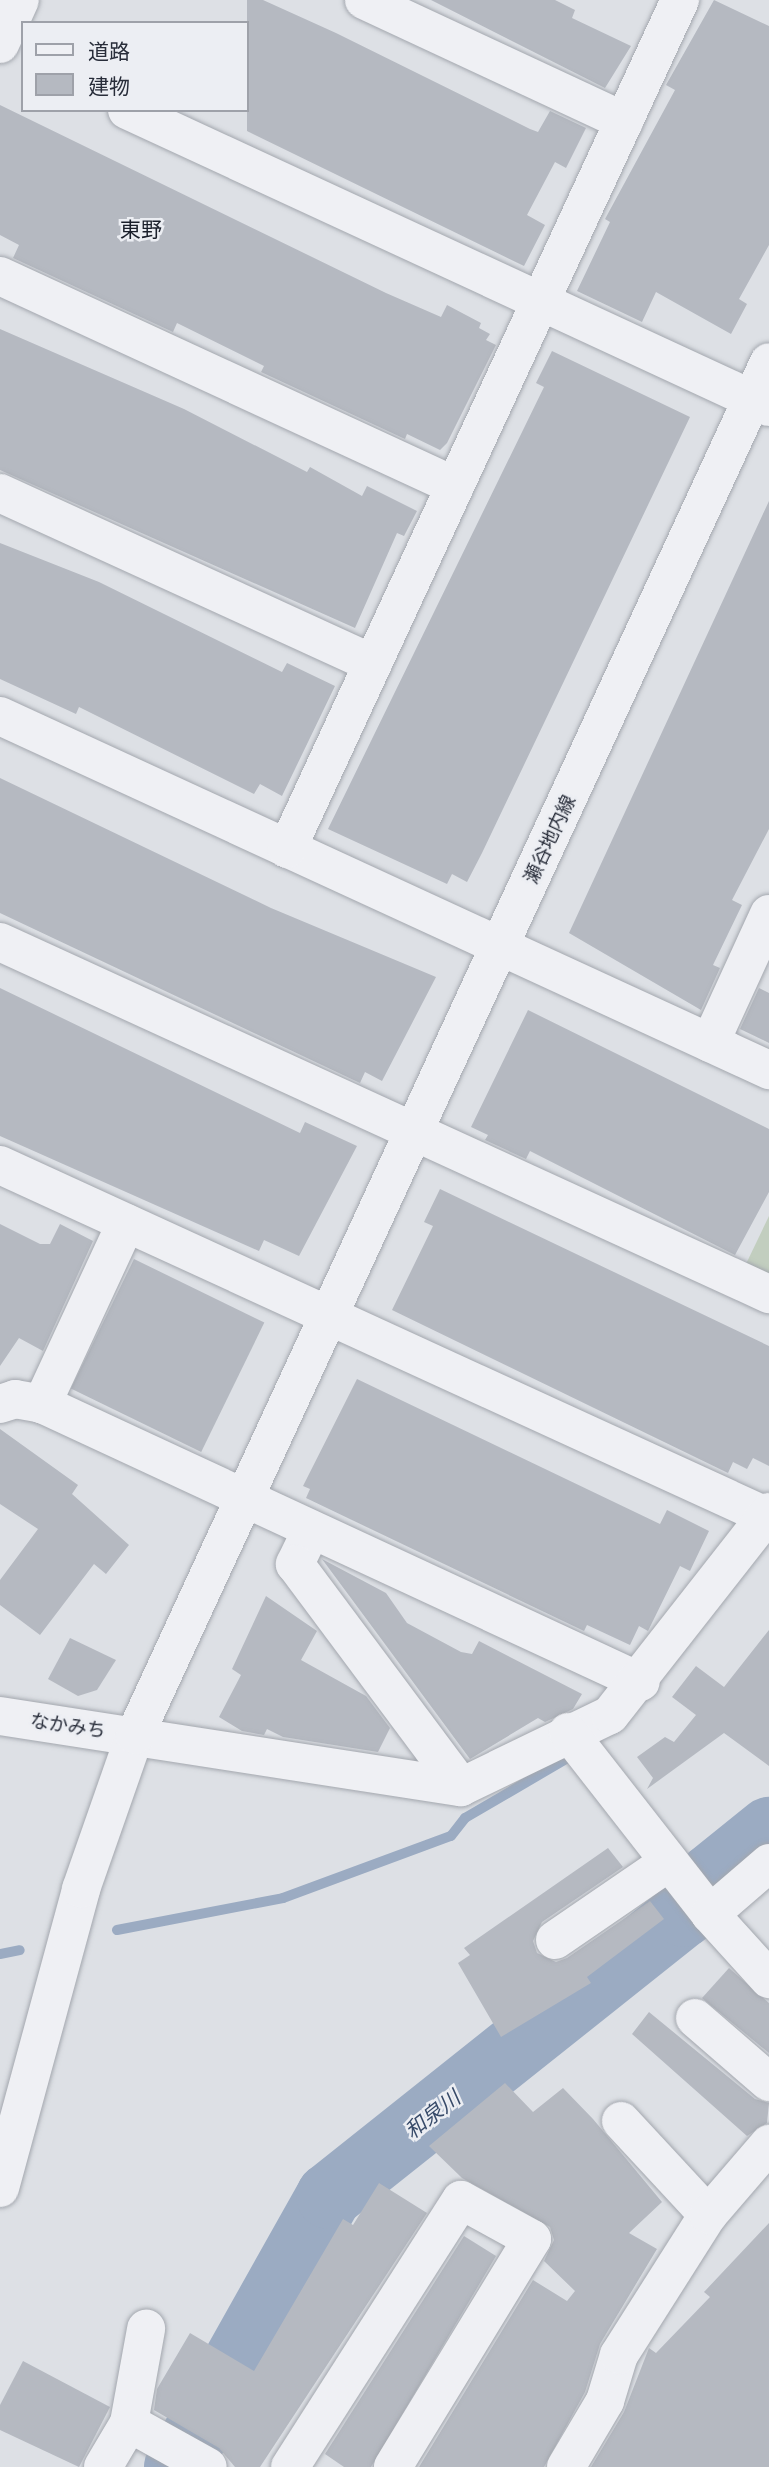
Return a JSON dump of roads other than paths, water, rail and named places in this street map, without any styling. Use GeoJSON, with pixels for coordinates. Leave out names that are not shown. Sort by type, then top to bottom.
{"type":"FeatureCollection","features":[{"type":"Feature","properties":{"kind":"street"},"geometry":{"type":"LineString","coordinates":[[0,44],[20,0]]}},
{"type":"Feature","properties":{"kind":"street"},"geometry":{"type":"LineString","coordinates":[[364,0],[624,121]]}},
{"type":"Feature","properties":{"kind":"street"},"geometry":{"type":"LineString","coordinates":[[287,849],[680,0]]}},
{"type":"Feature","properties":{"kind":"street"},"geometry":{"type":"LineString","coordinates":[[0,52],[21,61]]}},
{"type":"Feature","properties":{"kind":"street"},"geometry":{"type":"LineString","coordinates":[[131,112],[760,403]]}},
{"type":"Feature","properties":{"kind":"street"},"geometry":{"type":"LineString","coordinates":[[0,276],[455,486]]}},
{"type":"Feature","properties":{"kind":"street","name":"瀬谷地内線"},"geometry":{"type":"LineString","coordinates":[[0,2188],[80,1889],[135,1735],[246,1501],[499,946],[760,403],[769,362]]}},
{"type":"Feature","properties":{"kind":"street"},"geometry":{"type":"LineString","coordinates":[[0,493],[373,664]]}},
{"type":"Feature","properties":{"kind":"street"},"geometry":{"type":"LineString","coordinates":[[0,716],[769,1070]]}},
{"type":"Feature","properties":{"kind":"street"},"geometry":{"type":"LineString","coordinates":[[710,1043],[769,914]]}},
{"type":"Feature","properties":{"kind":"street"},"geometry":{"type":"LineString","coordinates":[[0,942],[769,1294]]}},
{"type":"Feature","properties":{"kind":"street"},"geometry":{"type":"LineString","coordinates":[[0,1165],[768,1514],[641,1682],[610,1715],[568,1732],[461,1787],[295,1564],[311,1531]]}},
{"type":"Feature","properties":{"kind":"street"},"geometry":{"type":"LineString","coordinates":[[42,1405],[126,1223]]}},
{"type":"Feature","properties":{"kind":"street"},"geometry":{"type":"LineString","coordinates":[[0,1404],[15,1399],[42,1405],[641,1682]]}},
{"type":"Feature","properties":{"kind":"street","name":"なかみち"},"geometry":{"type":"LineString","coordinates":[[0,1716],[461,1787]]}},
{"type":"Feature","properties":{"kind":"street"},"geometry":{"type":"LineString","coordinates":[[568,1732],[698,1899],[769,1979]]}},
{"type":"Feature","properties":{"kind":"street"},"geometry":{"type":"LineString","coordinates":[[555,1940],[698,1899],[769,1863]]}},
{"type":"Feature","properties":{"kind":"street"},"geometry":{"type":"LineString","coordinates":[[698,1899],[769,1937]]}},
{"type":"Feature","properties":{"kind":"street"},"geometry":{"type":"LineString","coordinates":[[695,2018],[769,2082]]}},
{"type":"Feature","properties":{"kind":"street"},"geometry":{"type":"LineString","coordinates":[[621,2121],[708,2215]]}},
{"type":"Feature","properties":{"kind":"street"},"geometry":{"type":"LineString","coordinates":[[566,2467],[605,2401],[619,2355],[708,2215],[769,2144]]}},
{"type":"Feature","properties":{"kind":"street"},"geometry":{"type":"LineString","coordinates":[[290,2467],[461,2200],[532,2239],[393,2467]]}},
{"type":"Feature","properties":{"kind":"street"},"geometry":{"type":"LineString","coordinates":[[103,2467],[129,2423],[146,2329]]}},
{"type":"Feature","properties":{"kind":"street"},"geometry":{"type":"LineString","coordinates":[[129,2423],[194,2460]]}},
{"type":"Feature","properties":{"kind":"waterway"},"geometry":{"type":"LineString","coordinates":[[117,1930],[283,1898],[451,1836],[465,1818],[566,1759]]}},
{"type":"Feature","properties":{"kind":"waterway","name":"和泉川"},"geometry":{"type":"LineString","coordinates":[[177,2467],[329,2196],[684,1914],[711,1877],[769,1830]]}},
{"type":"Feature","properties":{"kind":"waterway"},"geometry":{"type":"LineString","coordinates":[[0,1954],[20,1950]]}},
{"type":"Feature","properties":{"kind":"district","name":"東野"},"geometry":{"type":"Point","coordinates":[141,229]}}]}
